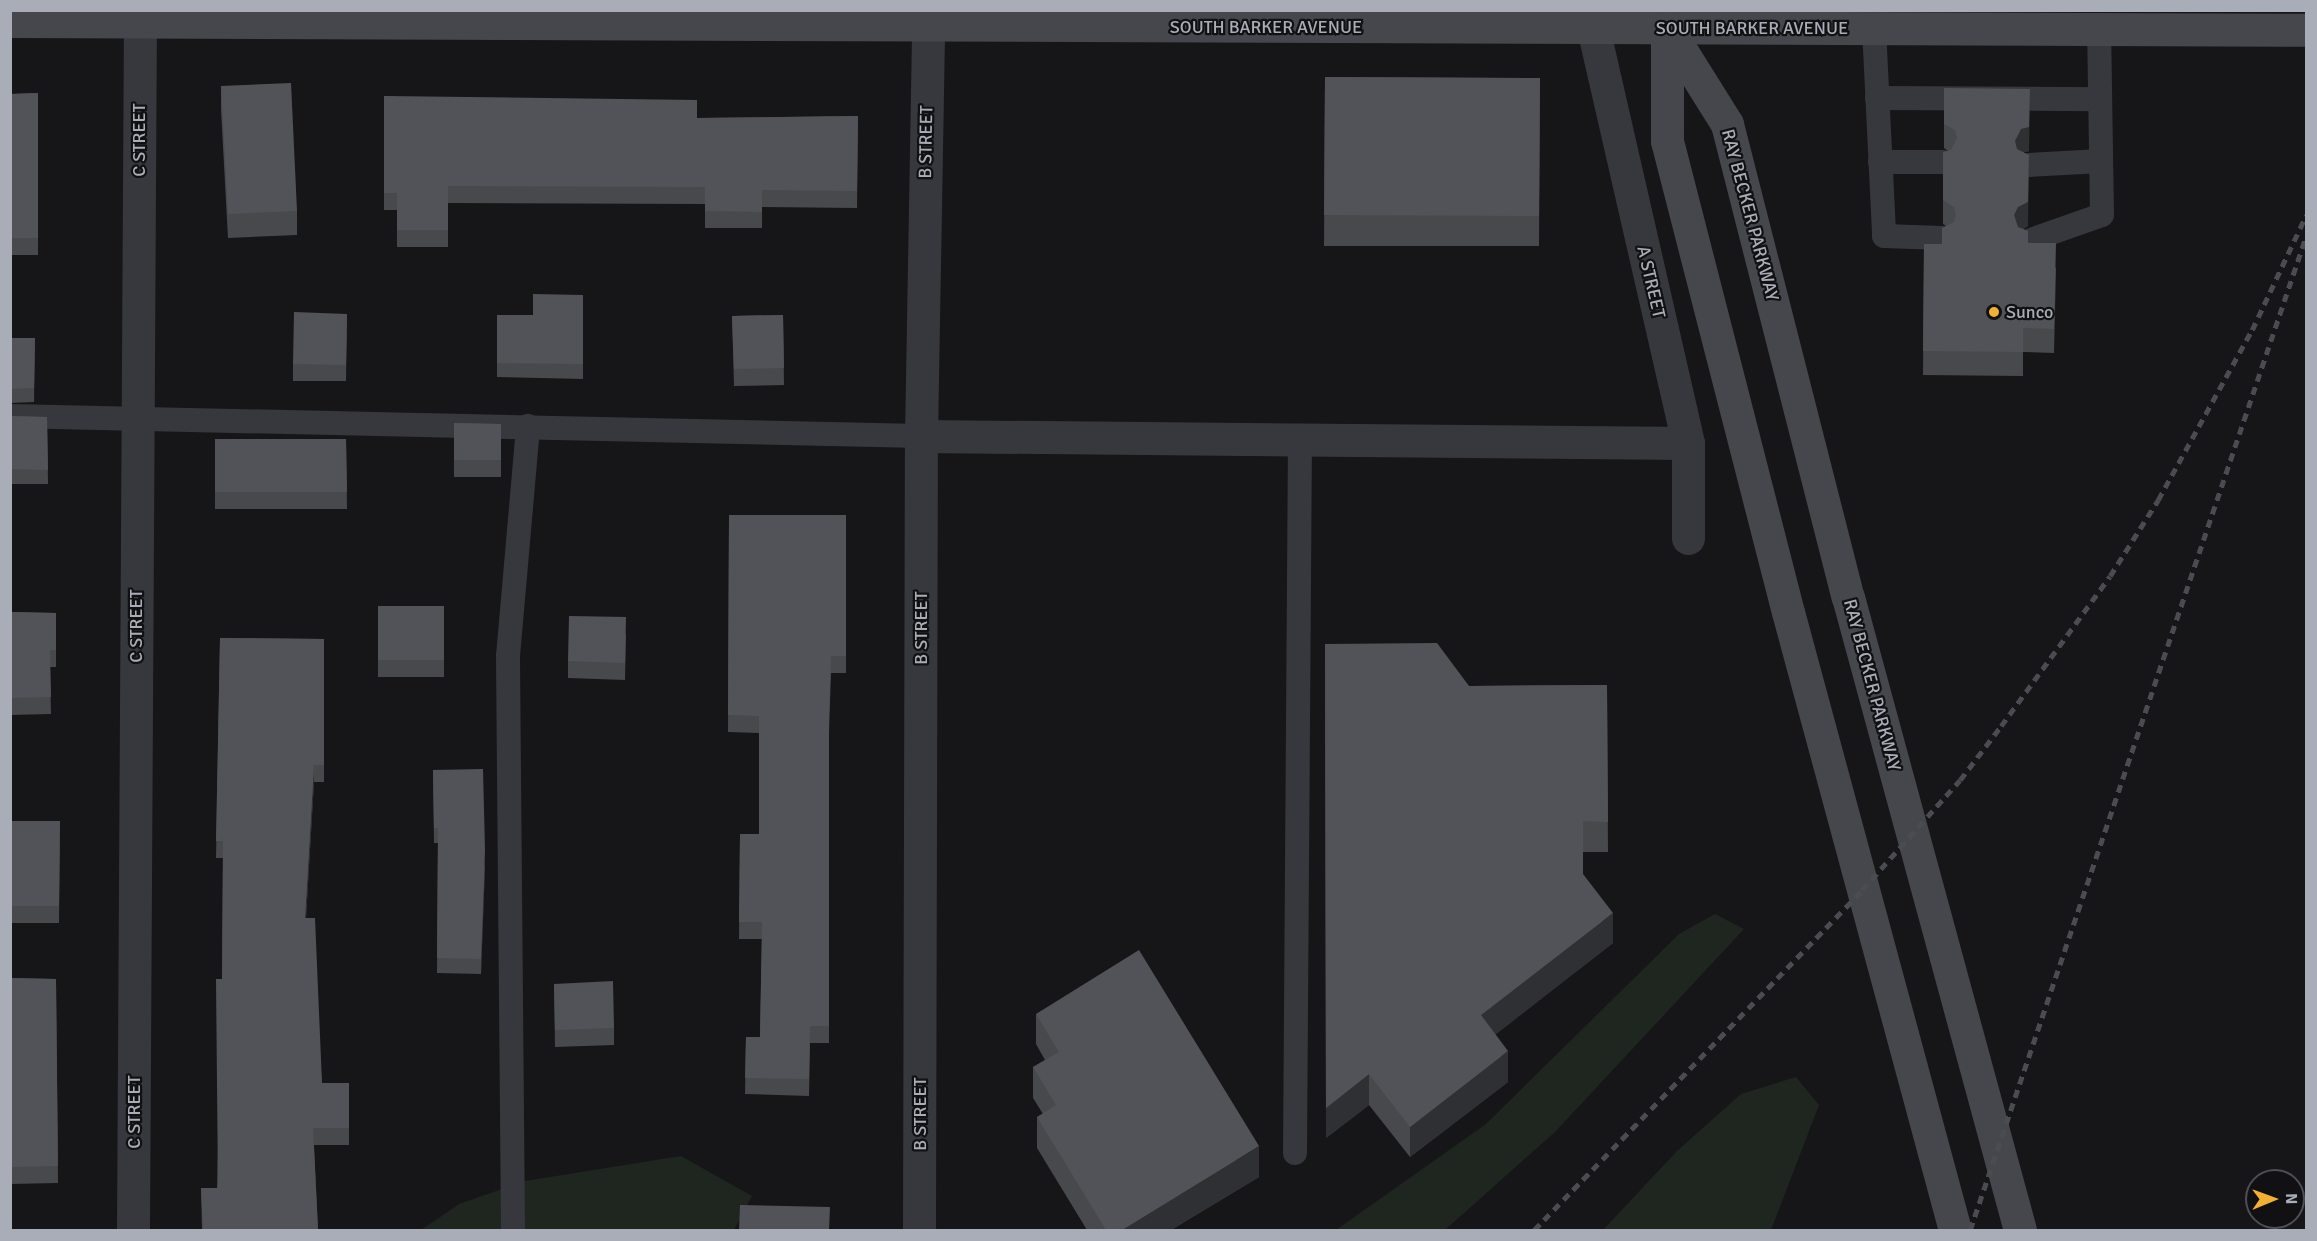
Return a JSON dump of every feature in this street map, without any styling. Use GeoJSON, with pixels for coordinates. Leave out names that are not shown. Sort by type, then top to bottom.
{"type":"FeatureCollection","features":[{"type":"Feature","properties":{"kind":"main road","name":"SOUTH BARKER AVENUE"},"geometry":{"type":"LineString","coordinates":[[10,21],[78,16],[140,22],[1593,28],[1858,22],[2099,29],[2254,20],[2307,30]]}},
{"type":"Feature","properties":{"kind":"main road"},"geometry":{"type":"LineString","coordinates":[[1667,28],[1667,141],[1791,624],[1955,1230]]}},
{"type":"Feature","properties":{"kind":"main road","name":"RAY BECKER PARKWAY"},"geometry":{"type":"LineString","coordinates":[[1667,28],[1727,124],[1851,608],[2020,1230]]}},
{"type":"Feature","properties":{"kind":"street","name":"C STREET"},"geometry":{"type":"LineString","coordinates":[[133,1230],[140,22]]}},
{"type":"Feature","properties":{"kind":"street","name":"B STREET"},"geometry":{"type":"LineString","coordinates":[[919,1230],[921,436],[928,25]]}},
{"type":"Feature","properties":{"kind":"street","name":"A STREET"},"geometry":{"type":"LineString","coordinates":[[1593,28],[1688,443],[1688,538]]}},
{"type":"Feature","properties":{"kind":"street"},"geometry":{"type":"LineString","coordinates":[[921,436],[1688,443]]}},
{"type":"Feature","properties":{"kind":"lane"},"geometry":{"type":"LineString","coordinates":[[1858,22],[1877,98],[1884,236],[1942,238]]}},
{"type":"Feature","properties":{"kind":"lane"},"geometry":{"type":"LineString","coordinates":[[2028,241],[2102,215],[2099,29]]}},
{"type":"Feature","properties":{"kind":"lane"},"geometry":{"type":"LineString","coordinates":[[1877,98],[2100,99]]}},
{"type":"Feature","properties":{"kind":"lane"},"geometry":{"type":"LineString","coordinates":[[2029,165],[2101,161]]}},
{"type":"Feature","properties":{"kind":"lane"},"geometry":{"type":"LineString","coordinates":[[1880,162],[1943,162]]}},
{"type":"Feature","properties":{"kind":"lane"},"geometry":{"type":"LineString","coordinates":[[10,416],[921,436]]}},
{"type":"Feature","properties":{"kind":"lane"},"geometry":{"type":"LineString","coordinates":[[513,1230],[508,656],[528,426]]}},
{"type":"Feature","properties":{"kind":"lane"},"geometry":{"type":"LineString","coordinates":[[1295,1153],[1299,440]]}},
{"type":"Feature","properties":{"kind":"shaded area"},"geometry":{"type":"Polygon","coordinates":[[[1715,914],[1744,929],[1555,1132],[1445,1230],[1336,1230],[1486,1124],[1679,934],[1715,914]]]}},
{"type":"Feature","properties":{"kind":"shaded area"},"geometry":{"type":"Polygon","coordinates":[[[1796,1077],[1819,1105],[1771,1230],[1603,1230],[1677,1151],[1741,1094],[1796,1077]]]}},
{"type":"Feature","properties":{"kind":"shaded area"},"geometry":{"type":"Polygon","coordinates":[[[681,1156],[752,1196],[734,1230],[421,1230],[459,1204],[525,1181],[681,1156]]]}},
{"type":"Feature","properties":{"kind":"building"},"geometry":{"type":"Polygon","coordinates":[[[1325,77],[1540,78],[1539,216],[1324,215],[1325,77]]]}},
{"type":"Feature","properties":{"kind":"building"},"geometry":{"type":"Polygon","coordinates":[[[291,83],[297,211],[228,214],[221,86],[291,83]]]}},
{"type":"Feature","properties":{"kind":"building"},"geometry":{"type":"Polygon","coordinates":[[[1944,88],[2030,89],[2029,127],[2021,129],[2015,141],[2017,149],[2029,155],[2028,202],[2018,207],[2014,215],[2018,227],[2028,231],[2028,243],[2056,243],[2054,329],[2023,328],[2023,352],[1923,351],[1924,244],[1942,244],[1942,228],[1954,222],[1956,215],[1954,207],[1943,200],[1943,152],[1951,150],[1957,138],[1955,130],[1944,124],[1944,88]]]}},
{"type":"Feature","properties":{"kind":"building"},"geometry":{"type":"Polygon","coordinates":[[[38,93],[38,238],[10,238],[10,94],[38,93]]]}},
{"type":"Feature","properties":{"kind":"building"},"geometry":{"type":"Polygon","coordinates":[[[384,96],[697,100],[697,118],[858,116],[857,191],[762,190],[762,212],[705,211],[705,187],[448,186],[448,230],[397,230],[397,193],[384,193],[384,96]]]}},
{"type":"Feature","properties":{"kind":"building"},"geometry":{"type":"Polygon","coordinates":[[[533,294],[583,295],[583,364],[497,363],[497,315],[533,315],[533,294]]]}},
{"type":"Feature","properties":{"kind":"building"},"geometry":{"type":"Polygon","coordinates":[[[294,312],[347,314],[346,365],[293,364],[294,312]]]}},
{"type":"Feature","properties":{"kind":"building"},"geometry":{"type":"Polygon","coordinates":[[[783,315],[784,368],[734,369],[732,316],[783,315]]]}},
{"type":"Feature","properties":{"kind":"building"},"geometry":{"type":"Polygon","coordinates":[[[10,338],[35,338],[34,388],[10,389],[10,338]]]}},
{"type":"Feature","properties":{"kind":"building"},"geometry":{"type":"Polygon","coordinates":[[[10,416],[47,417],[48,470],[10,469],[10,416]]]}},
{"type":"Feature","properties":{"kind":"building"},"geometry":{"type":"Polygon","coordinates":[[[454,423],[501,424],[501,460],[454,460],[454,423]]]}},
{"type":"Feature","properties":{"kind":"building"},"geometry":{"type":"Polygon","coordinates":[[[215,439],[346,439],[347,492],[215,492],[215,439]]]}},
{"type":"Feature","properties":{"kind":"building"},"geometry":{"type":"Polygon","coordinates":[[[729,515],[846,515],[846,656],[831,656],[829,716],[829,1026],[810,1026],[809,1079],[745,1078],[746,1037],[760,1037],[762,922],[739,922],[740,834],[759,834],[759,716],[728,715],[729,515]]]}},
{"type":"Feature","properties":{"kind":"building"},"geometry":{"type":"Polygon","coordinates":[[[378,606],[444,606],[444,660],[378,660],[378,606]]]}},
{"type":"Feature","properties":{"kind":"building"},"geometry":{"type":"Polygon","coordinates":[[[10,612],[56,613],[56,650],[50,650],[51,697],[10,698],[10,612]]]}},
{"type":"Feature","properties":{"kind":"building"},"geometry":{"type":"Polygon","coordinates":[[[569,616],[626,617],[625,663],[568,661],[569,616]]]}},
{"type":"Feature","properties":{"kind":"building"},"geometry":{"type":"Polygon","coordinates":[[[220,638],[324,639],[324,765],[314,765],[305,918],[315,918],[322,1083],[349,1083],[349,1128],[313,1128],[318,1230],[203,1230],[201,1188],[218,1188],[216,979],[222,979],[223,841],[216,841],[220,638]]]}},
{"type":"Feature","properties":{"kind":"building"},"geometry":{"type":"Polygon","coordinates":[[[1437,643],[1469,686],[1607,685],[1608,822],[1583,821],[1583,874],[1613,913],[1481,1015],[1508,1051],[1410,1127],[1369,1074],[1326,1108],[1325,644],[1437,643]]]}},
{"type":"Feature","properties":{"kind":"building"},"geometry":{"type":"Polygon","coordinates":[[[10,769],[12,769],[11,821],[60,821],[59,906],[10,906],[10,769]]]}},
{"type":"Feature","properties":{"kind":"building"},"geometry":{"type":"Polygon","coordinates":[[[483,769],[485,850],[481,959],[437,958],[438,828],[434,828],[433,770],[483,769]]]}},
{"type":"Feature","properties":{"kind":"building"},"geometry":{"type":"Polygon","coordinates":[[[1139,950],[1259,1146],[1122,1230],[1106,1230],[1037,1117],[1056,1105],[1033,1067],[1059,1052],[1036,1014],[1139,950]]]}},
{"type":"Feature","properties":{"kind":"building"},"geometry":{"type":"Polygon","coordinates":[[[10,978],[56,979],[58,1166],[10,1167],[10,978]]]}},
{"type":"Feature","properties":{"kind":"building"},"geometry":{"type":"Polygon","coordinates":[[[613,981],[614,1028],[555,1030],[554,984],[613,981]]]}},
{"type":"Feature","properties":{"kind":"building"},"geometry":{"type":"Polygon","coordinates":[[[740,1205],[830,1207],[829,1230],[739,1230],[740,1205]]]}},
{"type":"Feature","properties":{"kind":"railway"},"geometry":{"type":"LineString","coordinates":[[1534,1230],[1862,890],[1960,780],[2110,576],[2158,500],[2252,330],[2306,215]]}},
{"type":"Feature","properties":{"kind":"railway"},"geometry":{"type":"LineString","coordinates":[[1970,1230],[2306,236]]}},
{"type":"Feature","properties":{"kind":"place","name":"Sunco"},"geometry":{"type":"Point","coordinates":[1994,312]}}]}
